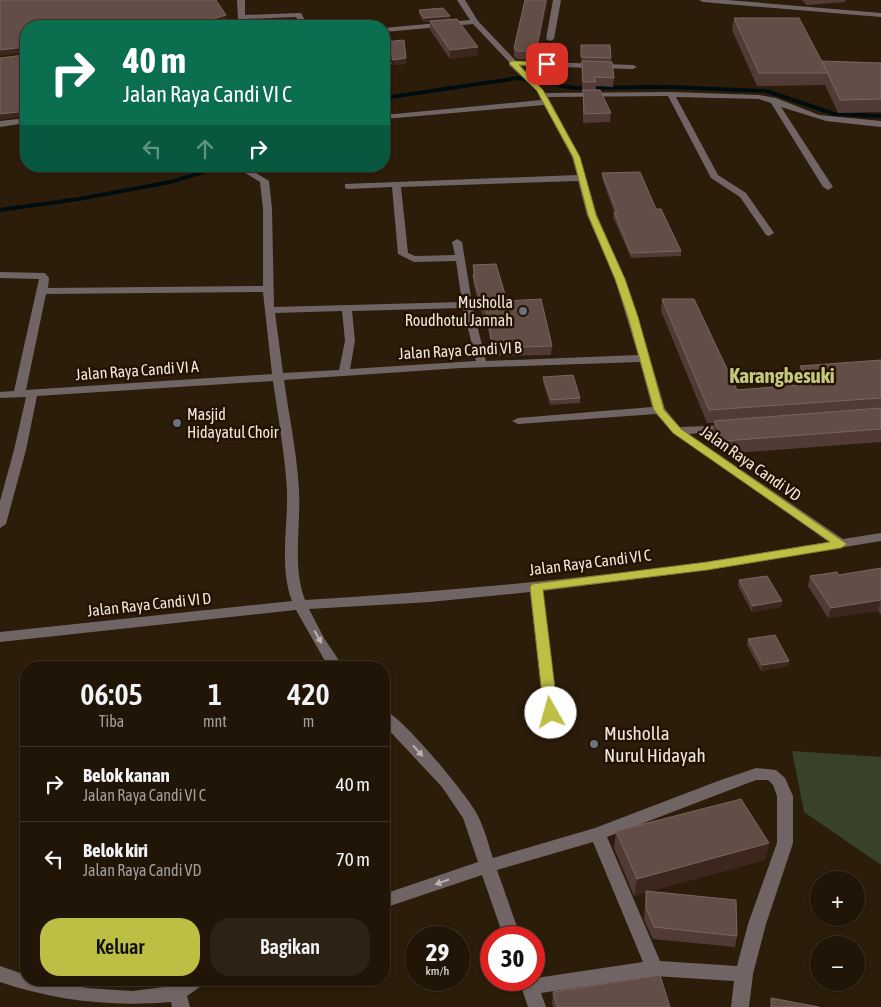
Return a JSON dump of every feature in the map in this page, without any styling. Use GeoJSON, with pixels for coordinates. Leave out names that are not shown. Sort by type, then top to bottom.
{"type":"FeatureCollection","features":[{"type":"Feature","properties":{"kind":"street"},"geometry":{"type":"LineString","coordinates":[[241,0],[243,20]]}},
{"type":"Feature","properties":{"kind":"street","name":"Jalan Raya Candi VD"},"geometry":{"type":"LineString","coordinates":[[461,0],[475,22],[543,96],[576,157],[592,215],[620,279],[646,358],[659,410],[677,431],[841,544]]}},
{"type":"Feature","properties":{"kind":"street"},"geometry":{"type":"LineString","coordinates":[[550,38],[558,0]]}},
{"type":"Feature","properties":{"kind":"street"},"geometry":{"type":"LineString","coordinates":[[703,0],[881,15]]}},
{"type":"Feature","properties":{"kind":"street"},"geometry":{"type":"LineString","coordinates":[[252,20],[298,15],[301,20]]}},
{"type":"Feature","properties":{"kind":"street"},"geometry":{"type":"LineString","coordinates":[[390,29],[475,22]]}},
{"type":"Feature","properties":{"kind":"street"},"geometry":{"type":"LineString","coordinates":[[512,63],[634,67]]}},
{"type":"Feature","properties":{"kind":"street"},"geometry":{"type":"LineString","coordinates":[[671,94],[714,176],[723,184],[738,190],[743,195],[769,234]]}},
{"type":"Feature","properties":{"kind":"street"},"geometry":{"type":"LineString","coordinates":[[390,116],[543,96],[671,94],[743,96],[773,100],[816,116],[833,120],[881,124]]}},
{"type":"Feature","properties":{"kind":"street"},"geometry":{"type":"LineString","coordinates":[[773,100],[828,188]]}},
{"type":"Feature","properties":{"kind":"street"},"geometry":{"type":"LineString","coordinates":[[0,124],[20,122]]}},
{"type":"Feature","properties":{"kind":"street"},"geometry":{"type":"LineString","coordinates":[[249,172],[264,181],[268,201],[268,289],[277,377],[292,480],[292,537],[295,590],[301,605],[333,661]]}},
{"type":"Feature","properties":{"kind":"street"},"geometry":{"type":"LineString","coordinates":[[348,186],[582,178]]}},
{"type":"Feature","properties":{"kind":"street"},"geometry":{"type":"LineString","coordinates":[[396,184],[403,254],[414,259],[460,258]]}},
{"type":"Feature","properties":{"kind":"street"},"geometry":{"type":"LineString","coordinates":[[457,242],[467,306],[482,364]]}},
{"type":"Feature","properties":{"kind":"street"},"geometry":{"type":"LineString","coordinates":[[0,275],[41,275],[44,278],[19,394]]}},
{"type":"Feature","properties":{"kind":"street"},"geometry":{"type":"LineString","coordinates":[[42,291],[268,289]]}},
{"type":"Feature","properties":{"kind":"street"},"geometry":{"type":"LineString","coordinates":[[270,310],[467,306]]}},
{"type":"Feature","properties":{"kind":"street"},"geometry":{"type":"LineString","coordinates":[[344,373],[350,341],[347,308]]}},
{"type":"Feature","properties":{"kind":"street","name":"Jalan Raya Candi VI B"},"geometry":{"type":"LineString","coordinates":[[277,377],[482,364],[646,358]]}},
{"type":"Feature","properties":{"kind":"street","name":"Jalan Raya Candi VI A"},"geometry":{"type":"LineString","coordinates":[[0,395],[277,377]]}},
{"type":"Feature","properties":{"kind":"street"},"geometry":{"type":"LineString","coordinates":[[0,524],[20,450],[32,393]]}},
{"type":"Feature","properties":{"kind":"street"},"geometry":{"type":"LineString","coordinates":[[518,421],[659,410]]}},
{"type":"Feature","properties":{"kind":"street"},"geometry":{"type":"LineString","coordinates":[[677,431],[745,426]]}},
{"type":"Feature","properties":{"kind":"street","name":"Jalan Raya Candi VI C"},"geometry":{"type":"LineString","coordinates":[[301,605],[430,597],[536,587],[707,566],[881,537]]}},
{"type":"Feature","properties":{"kind":"street"},"geometry":{"type":"LineString","coordinates":[[536,587],[551,713]]}},
{"type":"Feature","properties":{"kind":"street","name":"Jalan Raya Candi VI D"},"geometry":{"type":"LineString","coordinates":[[0,637],[301,605]]}},
{"type":"Feature","properties":{"kind":"street"},"geometry":{"type":"LineString","coordinates":[[390,722],[447,783],[470,816],[509,926]]}},
{"type":"Feature","properties":{"kind":"street"},"geometry":{"type":"LineString","coordinates":[[390,899],[488,866],[598,834],[714,788],[756,774],[771,774],[780,782],[785,796],[785,843],[756,924],[744,974],[740,1007]]}},
{"type":"Feature","properties":{"kind":"street"},"geometry":{"type":"LineString","coordinates":[[598,834],[654,968]]}},
{"type":"Feature","properties":{"kind":"street"},"geometry":{"type":"LineString","coordinates":[[545,981],[654,968],[744,974]]}},
{"type":"Feature","properties":{"kind":"street"},"geometry":{"type":"LineString","coordinates":[[0,974],[20,980]]}},
{"type":"Feature","properties":{"kind":"street"},"geometry":{"type":"LineString","coordinates":[[38,986],[79,999],[132,1004],[179,1000],[190,986]]}},
{"type":"Feature","properties":{"kind":"street"},"geometry":{"type":"LineString","coordinates":[[532,991],[537,1007]]}},
{"type":"Feature","properties":{"kind":"green space"},"geometry":{"type":"Polygon","coordinates":[[[792,751],[881,757],[881,865],[804,812],[792,751]]]}},
{"type":"Feature","properties":{"kind":"building"},"geometry":{"type":"Polygon","coordinates":[[[0,0],[216,0],[226,15],[213,20],[20,20],[20,48],[0,50],[0,0]]]}},
{"type":"Feature","properties":{"kind":"building"},"geometry":{"type":"Polygon","coordinates":[[[525,0],[546,0],[536,51],[517,51],[514,48],[525,0]]]}},
{"type":"Feature","properties":{"kind":"building"},"geometry":{"type":"Polygon","coordinates":[[[443,8],[450,16],[424,18],[419,10],[443,8]]]}},
{"type":"Feature","properties":{"kind":"building"},"geometry":{"type":"Polygon","coordinates":[[[734,18],[799,18],[828,73],[759,73],[734,18]]]}},
{"type":"Feature","properties":{"kind":"building"},"geometry":{"type":"Polygon","coordinates":[[[457,19],[478,47],[450,50],[430,21],[457,19]]]}},
{"type":"Feature","properties":{"kind":"building"},"geometry":{"type":"Polygon","coordinates":[[[404,40],[406,58],[393,60],[393,56],[390,54],[390,41],[404,40]]]}},
{"type":"Feature","properties":{"kind":"building"},"geometry":{"type":"Polygon","coordinates":[[[581,45],[610,45],[611,58],[581,57],[581,45]]]}},
{"type":"Feature","properties":{"kind":"building"},"geometry":{"type":"Polygon","coordinates":[[[20,56],[20,112],[0,114],[0,58],[20,56]]]}},
{"type":"Feature","properties":{"kind":"building"},"geometry":{"type":"Polygon","coordinates":[[[582,61],[612,62],[614,78],[594,77],[596,82],[583,82],[582,61]]]}},
{"type":"Feature","properties":{"kind":"building"},"geometry":{"type":"Polygon","coordinates":[[[822,61],[881,63],[881,99],[840,100],[822,61]]]}},
{"type":"Feature","properties":{"kind":"building"},"geometry":{"type":"Polygon","coordinates":[[[583,90],[600,90],[611,113],[584,114],[583,90]]]}},
{"type":"Feature","properties":{"kind":"building"},"geometry":{"type":"Polygon","coordinates":[[[640,172],[656,209],[661,209],[681,251],[631,253],[614,212],[617,212],[602,173],[640,172]]]}},
{"type":"Feature","properties":{"kind":"building"},"geometry":{"type":"Polygon","coordinates":[[[496,264],[507,301],[541,299],[552,346],[493,348],[486,310],[483,310],[473,275],[475,274],[473,265],[496,264]]]}},
{"type":"Feature","properties":{"kind":"building"},"geometry":{"type":"Polygon","coordinates":[[[662,299],[694,299],[737,390],[811,384],[800,366],[881,360],[881,398],[709,410],[662,299]]]}},
{"type":"Feature","properties":{"kind":"building"},"geometry":{"type":"Polygon","coordinates":[[[573,375],[580,398],[551,400],[543,377],[573,375]]]}},
{"type":"Feature","properties":{"kind":"building"},"geometry":{"type":"Polygon","coordinates":[[[881,408],[881,429],[724,441],[714,421],[881,408]]]}},
{"type":"Feature","properties":{"kind":"building"},"geometry":{"type":"Polygon","coordinates":[[[881,568],[881,600],[831,608],[810,576],[837,572],[839,575],[881,568]]]}},
{"type":"Feature","properties":{"kind":"building"},"geometry":{"type":"Polygon","coordinates":[[[767,576],[782,601],[753,606],[739,580],[767,576]]]}},
{"type":"Feature","properties":{"kind":"building"},"geometry":{"type":"Polygon","coordinates":[[[775,635],[789,661],[762,665],[748,639],[775,635]]]}},
{"type":"Feature","properties":{"kind":"building"},"geometry":{"type":"Polygon","coordinates":[[[741,799],[769,843],[637,879],[616,831],[741,799]]]}},
{"type":"Feature","properties":{"kind":"building"},"geometry":{"type":"Polygon","coordinates":[[[646,891],[736,900],[737,936],[654,927],[646,908],[646,891]]]}},
{"type":"Feature","properties":{"kind":"building"},"geometry":{"type":"Polygon","coordinates":[[[660,975],[670,1007],[557,1007],[553,992],[660,975]]]}},
{"type":"Feature","properties":{"kind":"building"},"geometry":{"type":"Polygon","coordinates":[[[771,998],[819,1007],[771,1007],[771,998]]]}},
{"type":"Feature","properties":{"kind":"waterway"},"geometry":{"type":"LineString","coordinates":[[390,97],[518,78],[574,88],[669,87],[767,91],[834,114],[881,116]]}},
{"type":"Feature","properties":{"kind":"waterway"},"geometry":{"type":"LineString","coordinates":[[0,210],[79,199],[171,182],[205,172]]}},
{"type":"Feature","properties":{"kind":"place","name":"Musholla Roudhotul Jannah"},"geometry":{"type":"Point","coordinates":[523,311]}},
{"type":"Feature","properties":{"kind":"place","name":"Masjid Hidayatul Choir"},"geometry":{"type":"Point","coordinates":[177,423]}},
{"type":"Feature","properties":{"kind":"place","name":"Musholla Nurul Hidayah"},"geometry":{"type":"Point","coordinates":[594,744]}},
{"type":"Feature","properties":{"kind":"district","name":"Karangbesuki"},"geometry":{"type":"Point","coordinates":[782,375]}},
{"type":"Feature","properties":{"kind":"route"},"geometry":{"type":"LineString","coordinates":[[547,64],[512,63],[540,90],[576,157],[592,215],[620,279],[633,317],[659,410],[677,431],[841,544],[707,566],[536,587],[551,713]]}}]}
